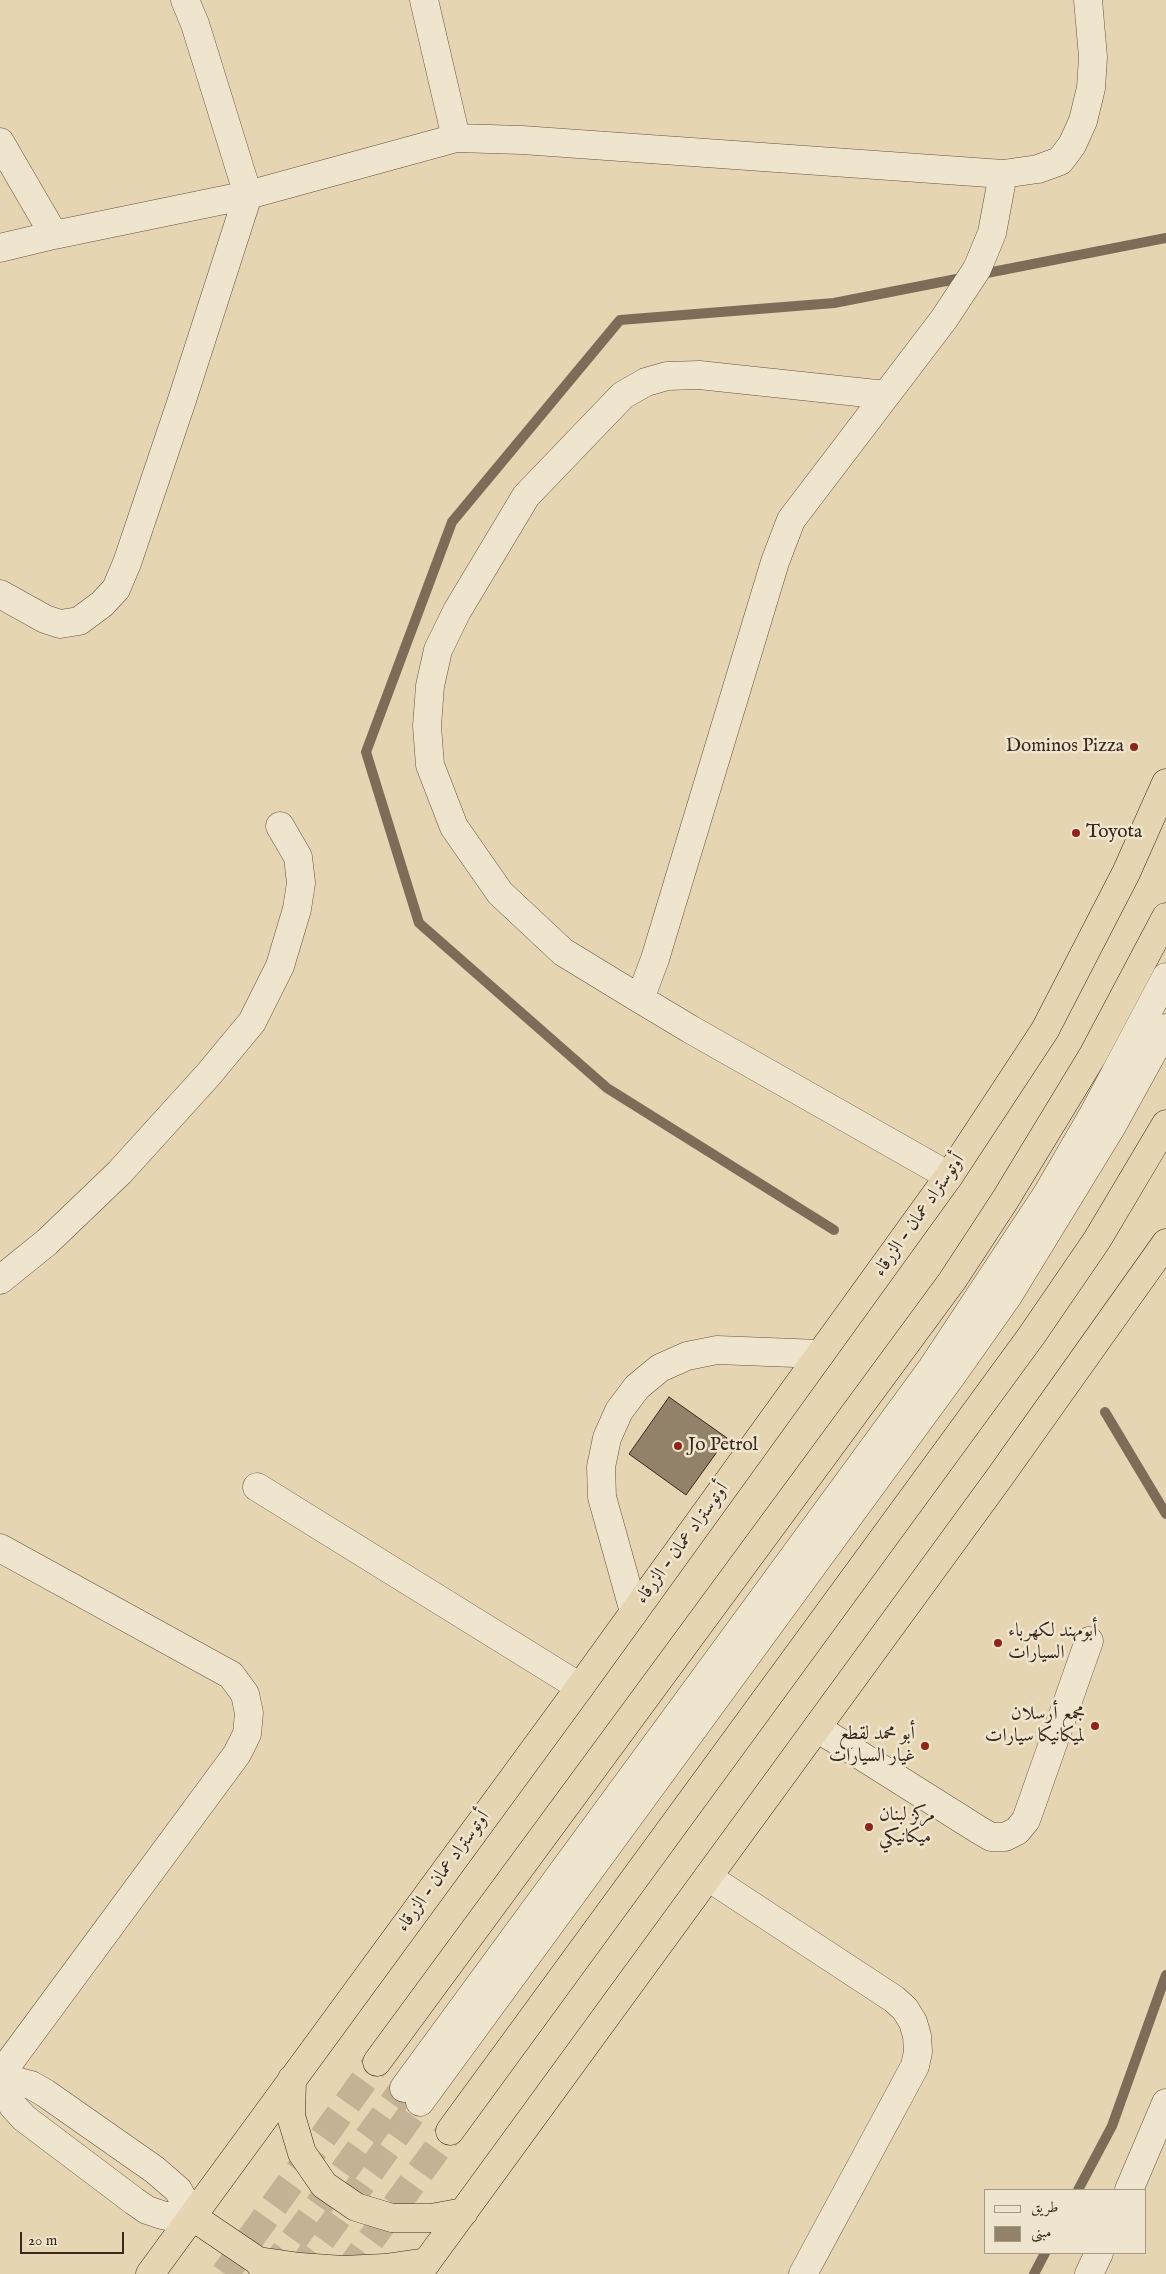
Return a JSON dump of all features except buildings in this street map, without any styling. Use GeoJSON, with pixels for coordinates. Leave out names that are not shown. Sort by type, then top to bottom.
{"type":"FeatureCollection","features":[{"type":"Feature","properties":{"kind":"highway","name":"أوتوستراد عمان - الزرقاء"},"geometry":{"type":"LineString","coordinates":[[150,2274],[634,1612],[949,1176],[1045,1030],[1126,873],[1166,784]]}},
{"type":"Feature","properties":{"kind":"highway"},"geometry":{"type":"LineString","coordinates":[[377,2062],[952,1281],[1005,1200],[1093,1055],[1166,917]]}},
{"type":"Feature","properties":{"kind":"highway"},"geometry":{"type":"LineString","coordinates":[[450,2131],[1032,1335],[1097,1240],[1166,1124]]}},
{"type":"Feature","properties":{"kind":"highway"},"geometry":{"type":"LineString","coordinates":[[193,2217],[262,2267],[343,2270],[422,2268],[1161,1259]]}},
{"type":"Feature","properties":{"kind":"highway"},"geometry":{"type":"LineString","coordinates":[[292,2079],[291,2116],[302,2154],[324,2185],[356,2207],[392,2218],[430,2218],[464,2212]]}},
{"type":"Feature","properties":{"kind":"street"},"geometry":{"type":"LineString","coordinates":[[0,594],[45,619],[60,624],[79,621],[102,604],[116,589],[127,563],[181,403],[248,195],[195,24],[185,0]]}},
{"type":"Feature","properties":{"kind":"street"},"geometry":{"type":"LineString","coordinates":[[424,0],[456,138]]}},
{"type":"Feature","properties":{"kind":"street"},"geometry":{"type":"LineString","coordinates":[[0,248],[248,195],[456,138],[522,140],[1003,174],[1038,169],[1060,161],[1072,145],[1083,121],[1091,88],[1093,57],[1088,0]]}},
{"type":"Feature","properties":{"kind":"street"},"geometry":{"type":"LineString","coordinates":[[0,142],[54,235]]}},
{"type":"Feature","properties":{"kind":"street"},"geometry":{"type":"LineString","coordinates":[[640,999],[655,959],[782,540],[791,520],[944,319],[976,269],[992,233],[1003,174]]}},
{"type":"Feature","properties":{"kind":"street"},"geometry":{"type":"LineString","coordinates":[[886,395],[699,375],[667,376],[646,382],[623,395],[526,496],[457,611],[438,650],[430,686],[427,726],[430,765],[454,827],[500,893],[564,952],[690,1029],[949,1176]]}},
{"type":"Feature","properties":{"kind":"street"},"geometry":{"type":"LineString","coordinates":[[0,1280],[47,1242],[120,1172],[208,1075],[252,1022],[280,966],[297,909],[301,883],[298,858],[280,826]]}},
{"type":"Feature","properties":{"kind":"street"},"geometry":{"type":"LineString","coordinates":[[1166,977],[1094,1113],[1046,1194],[932,1368],[412,2095],[953,1374],[1013,1287],[1112,1126],[1166,1028]]}},
{"type":"Feature","properties":{"kind":"street"},"geometry":{"type":"LineString","coordinates":[[634,1612],[602,1497],[601,1467],[605,1445],[619,1411],[637,1387],[660,1368],[687,1356],[717,1350],[820,1354]]}},
{"type":"Feature","properties":{"kind":"street"},"geometry":{"type":"LineString","coordinates":[[257,1487],[580,1686]]}},
{"type":"Feature","properties":{"kind":"street"},"geometry":{"type":"LineString","coordinates":[[0,1548],[213,1663],[231,1675],[245,1694],[249,1713],[247,1734],[237,1754],[0,2077]]}},
{"type":"Feature","properties":{"kind":"street"},"geometry":{"type":"LineString","coordinates":[[817,1728],[979,1830],[991,1836],[1005,1837],[1017,1831],[1026,1820],[1089,1641]]}},
{"type":"Feature","properties":{"kind":"street"},"geometry":{"type":"LineString","coordinates":[[708,1877],[894,1999],[913,2022],[917,2036],[918,2052],[915,2066],[803,2274]]}},
{"type":"Feature","properties":{"kind":"street"},"geometry":{"type":"LineString","coordinates":[[0,2077],[23,2083],[45,2093],[155,2170],[178,2190],[193,2217],[177,2218],[162,2215],[147,2210],[134,2201],[24,2118],[14,2106],[0,2077]]}},
{"type":"Feature","properties":{"kind":"street"},"geometry":{"type":"LineString","coordinates":[[1129,2189],[1166,2103]]}},
{"type":"Feature","properties":{"kind":"street"},"geometry":{"type":"LineString","coordinates":[[1089,2274],[1099,2254]]}},
{"type":"Feature","properties":{"kind":"waterway"},"geometry":{"type":"LineString","coordinates":[[834,1230],[607,1088],[419,923],[366,752],[452,522],[620,320],[834,303],[1166,238]]}},
{"type":"Feature","properties":{"kind":"waterway"},"geometry":{"type":"LineString","coordinates":[[1105,1412],[1166,1514]]}},
{"type":"Feature","properties":{"kind":"waterway"},"geometry":{"type":"LineString","coordinates":[[1079,2189],[1112,2126],[1166,1975]]}},
{"type":"Feature","properties":{"kind":"waterway"},"geometry":{"type":"LineString","coordinates":[[1034,2274],[1044,2254]]}},
{"type":"Feature","properties":{"kind":"tunnel"},"geometry":{"type":"LineString","coordinates":[[225,2274],[377,2062]]}},
{"type":"Feature","properties":{"kind":"tunnel"},"geometry":{"type":"LineString","coordinates":[[269,2274],[404,2088]]}},
{"type":"Feature","properties":{"kind":"tunnel"},"geometry":{"type":"LineString","coordinates":[[297,2274],[420,2102]]}},
{"type":"Feature","properties":{"kind":"tunnel"},"geometry":{"type":"LineString","coordinates":[[346,2274],[450,2131]]}},
{"type":"Feature","properties":{"kind":"place","name":"Dominos Pizza"},"geometry":{"type":"Point","coordinates":[1134,747]}},
{"type":"Feature","properties":{"kind":"place","name":"Toyota"},"geometry":{"type":"Point","coordinates":[1076,833]}},
{"type":"Feature","properties":{"kind":"place","name":"Jo Petrol"},"geometry":{"type":"Point","coordinates":[678,1446]}},
{"type":"Feature","properties":{"kind":"place","name":"أبومهند لكهرباء السيارات"},"geometry":{"type":"Point","coordinates":[998,1643]}},
{"type":"Feature","properties":{"kind":"place","name":"مجمع أرسلان لميكانيكا سيارات"},"geometry":{"type":"Point","coordinates":[1095,1726]}},
{"type":"Feature","properties":{"kind":"place","name":"أبو محمد لقطع غيار السيارات"},"geometry":{"type":"Point","coordinates":[925,1746]}},
{"type":"Feature","properties":{"kind":"place","name":"مركز لبنان ميكانيكي"},"geometry":{"type":"Point","coordinates":[869,1827]}}]}
